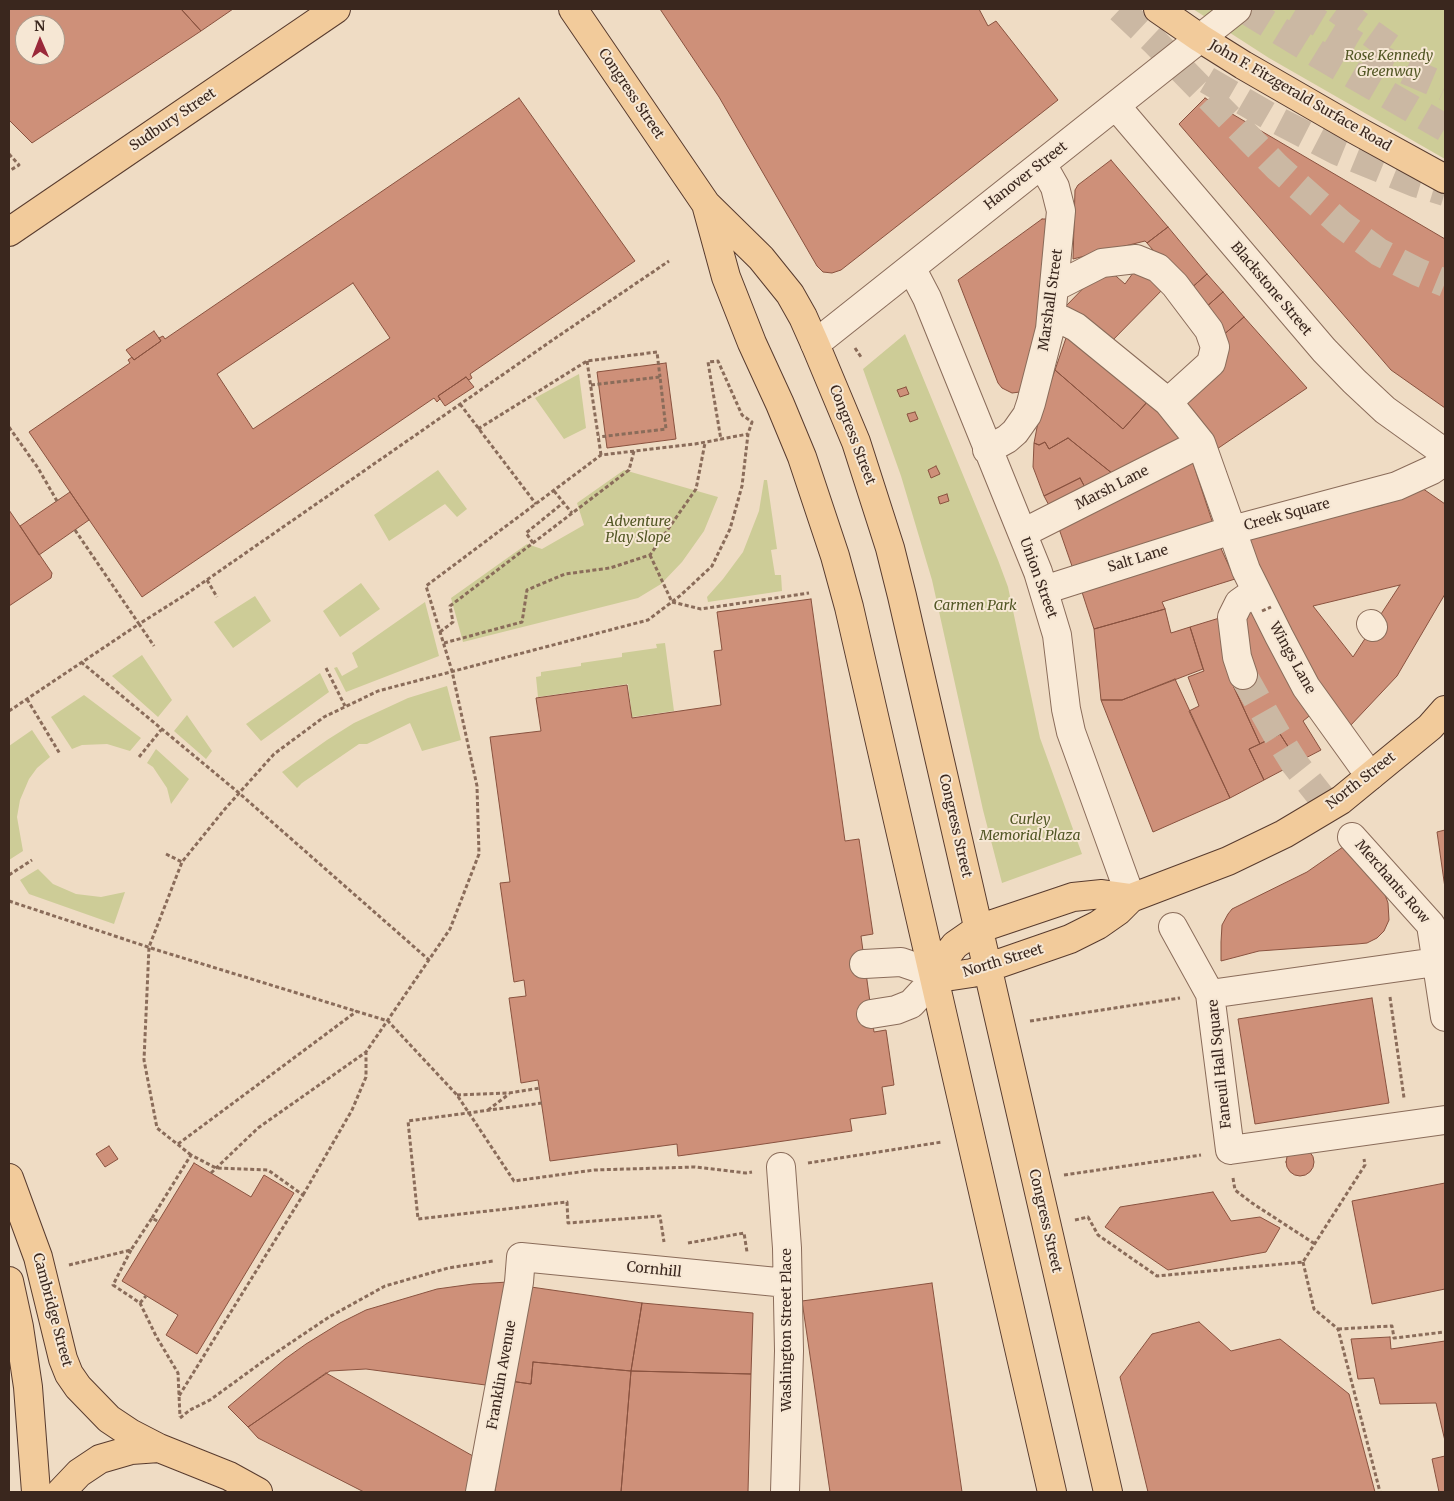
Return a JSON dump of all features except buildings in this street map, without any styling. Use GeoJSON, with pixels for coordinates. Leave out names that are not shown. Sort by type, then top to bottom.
{"type":"FeatureCollection","features":[{"type":"Feature","properties":{"kind":"main road","name":"Sudbury Street"},"geometry":{"type":"LineString","coordinates":[[9,232],[336,9]]}},
{"type":"Feature","properties":{"kind":"main road","name":"Congress Street"},"geometry":{"type":"LineString","coordinates":[[573,9],[706,204],[776,275],[803,318],[856,442],[890,548],[1108,1492]]}},
{"type":"Feature","properties":{"kind":"main road","name":"John F. Fitzgerald Surface Road"},"geometry":{"type":"LineString","coordinates":[[1158,9],[1200,38],[1345,124],[1445,179]]}},
{"type":"Feature","properties":{"kind":"main road","name":"Congress Street"},"geometry":{"type":"LineString","coordinates":[[706,204],[726,277],[752,344],[802,457],[835,556],[849,607],[1052,1492]]}},
{"type":"Feature","properties":{"kind":"main road","name":"North Street"},"geometry":{"type":"LineString","coordinates":[[1130,898],[1102,894],[1074,897],[978,928],[954,945],[933,973],[952,976],[987,968],[1080,935],[1107,920],[1130,898],[1219,864],[1284,834],[1341,800],[1370,776],[1440,725]]}},
{"type":"Feature","properties":{"kind":"main road","name":"Cambridge Street"},"geometry":{"type":"LineString","coordinates":[[9,1178],[38,1257],[69,1374],[85,1396],[109,1418],[130,1433],[159,1448],[229,1476],[258,1492]]}},
{"type":"Feature","properties":{"kind":"main road"},"geometry":{"type":"LineString","coordinates":[[9,1281],[19,1327],[26,1378],[36,1492]]}},
{"type":"Feature","properties":{"kind":"main road"},"geometry":{"type":"LineString","coordinates":[[61,1492],[85,1467],[100,1459],[123,1451],[159,1448]]}},
{"type":"Feature","properties":{"kind":"street","name":"Hanover Street"},"geometry":{"type":"LineString","coordinates":[[815,344],[1237,9]]}},
{"type":"Feature","properties":{"kind":"street","name":"Blackstone Street"},"geometry":{"type":"LineString","coordinates":[[1116,106],[1324,350],[1385,410],[1445,453]]}},
{"type":"Feature","properties":{"kind":"street","name":"Marshall Street"},"geometry":{"type":"LineString","coordinates":[[988,450],[1015,432],[1027,415],[1040,369],[1051,318],[1061,206],[1052,180],[1042,164]]}},
{"type":"Feature","properties":{"kind":"street"},"geometry":{"type":"LineString","coordinates":[[1055,287],[1102,263],[1136,259],[1158,268],[1175,285],[1209,330],[1215,346],[1211,362],[1168,402]]}},
{"type":"Feature","properties":{"kind":"street","name":"Union Street"},"geometry":{"type":"LineString","coordinates":[[910,269],[927,298],[1023,533],[1044,590],[1059,641],[1066,709],[1071,732],[1130,898]]}},
{"type":"Feature","properties":{"kind":"street","name":"Creek Square"},"geometry":{"type":"LineString","coordinates":[[1051,318],[1067,322],[1076,327],[1168,402],[1201,444],[1232,530],[1397,486],[1432,470],[1445,461]]}},
{"type":"Feature","properties":{"kind":"street","name":"Marsh Lane"},"geometry":{"type":"LineString","coordinates":[[1023,533],[1201,444]]}},
{"type":"Feature","properties":{"kind":"street","name":"Salt Lane"},"geometry":{"type":"LineString","coordinates":[[1044,590],[1232,530]]}},
{"type":"Feature","properties":{"kind":"street","name":"Wings Lane"},"geometry":{"type":"LineString","coordinates":[[1232,530],[1246,570],[1306,687],[1370,776]]}},
{"type":"Feature","properties":{"kind":"street"},"geometry":{"type":"LineString","coordinates":[[1243,675],[1238,657],[1232,617],[1239,603],[1263,603]]}},
{"type":"Feature","properties":{"kind":"street","name":"Merchants Row"},"geometry":{"type":"LineString","coordinates":[[1352,837],[1438,924],[1436,962],[1445,1017]]}},
{"type":"Feature","properties":{"kind":"street"},"geometry":{"type":"LineString","coordinates":[[1173,926],[1210,994]]}},
{"type":"Feature","properties":{"kind":"street"},"geometry":{"type":"LineString","coordinates":[[864,964],[901,962],[933,973],[925,989],[911,1004],[896,1010],[872,1014]]}},
{"type":"Feature","properties":{"kind":"street","name":"Faneuil Hall Square"},"geometry":{"type":"LineString","coordinates":[[1230,1150],[1210,994],[1436,962]]}},
{"type":"Feature","properties":{"kind":"street"},"geometry":{"type":"LineString","coordinates":[[1230,1150],[1445,1120]]}},
{"type":"Feature","properties":{"kind":"street","name":"Washington Street Place"},"geometry":{"type":"LineString","coordinates":[[781,1167],[787,1248],[790,1351],[785,1492]]}},
{"type":"Feature","properties":{"kind":"street","name":"Cornhill"},"geometry":{"type":"LineString","coordinates":[[521,1257],[787,1283]]}},
{"type":"Feature","properties":{"kind":"street","name":"Franklin Avenue"},"geometry":{"type":"LineString","coordinates":[[480,1492],[519,1282],[521,1257]]}},
{"type":"Feature","properties":{"kind":"path"},"geometry":{"type":"LineString","coordinates":[[9,154],[18,165],[9,172]]}},
{"type":"Feature","properties":{"kind":"path"},"geometry":{"type":"LineString","coordinates":[[9,710],[173,603],[669,261]]}},
{"type":"Feature","properties":{"kind":"path"},"geometry":{"type":"LineString","coordinates":[[855,348],[861,357]]}},
{"type":"Feature","properties":{"kind":"path"},"geometry":{"type":"LineString","coordinates":[[478,428],[587,361],[657,352],[666,429],[599,437]]}},
{"type":"Feature","properties":{"kind":"path"},"geometry":{"type":"LineString","coordinates":[[587,361],[601,455]]}},
{"type":"Feature","properties":{"kind":"path"},"geometry":{"type":"LineString","coordinates":[[303,1195],[268,1170],[216,1168],[192,1155],[157,1128],[144,1060],[149,947],[182,862],[274,754],[324,716],[378,691],[648,620],[672,602],[712,566],[730,529],[742,486],[748,434],[752,422],[742,415],[718,362],[708,362],[721,440]]}},
{"type":"Feature","properties":{"kind":"path"},"geometry":{"type":"LineString","coordinates":[[591,386],[660,377]]}},
{"type":"Feature","properties":{"kind":"path"},"geometry":{"type":"LineString","coordinates":[[460,404],[536,504]]}},
{"type":"Feature","properties":{"kind":"path"},"geometry":{"type":"LineString","coordinates":[[9,427],[38,468],[57,501]]}},
{"type":"Feature","properties":{"kind":"path"},"geometry":{"type":"LineString","coordinates":[[211,1173],[258,1128],[366,1052],[450,929],[479,854],[477,786],[452,671],[426,586],[601,455],[721,440],[748,434]]}},
{"type":"Feature","properties":{"kind":"path"},"geometry":{"type":"LineString","coordinates":[[444,643],[522,622],[527,590],[534,587],[565,574],[610,568],[650,555],[696,489],[705,442]]}},
{"type":"Feature","properties":{"kind":"path"},"geometry":{"type":"LineString","coordinates":[[440,632],[453,622],[450,606],[628,470],[634,452]]}},
{"type":"Feature","properties":{"kind":"path"},"geometry":{"type":"LineString","coordinates":[[554,491],[572,514]]}},
{"type":"Feature","properties":{"kind":"path"},"geometry":{"type":"LineString","coordinates":[[533,543],[526,533],[564,503]]}},
{"type":"Feature","properties":{"kind":"path"},"geometry":{"type":"LineString","coordinates":[[75,530],[154,646]]}},
{"type":"Feature","properties":{"kind":"path"},"geometry":{"type":"LineString","coordinates":[[650,555],[672,602]]}},
{"type":"Feature","properties":{"kind":"path"},"geometry":{"type":"LineString","coordinates":[[206,580],[217,596]]}},
{"type":"Feature","properties":{"kind":"path"},"geometry":{"type":"LineString","coordinates":[[672,602],[700,609],[808,594]]}},
{"type":"Feature","properties":{"kind":"path"},"geometry":{"type":"LineString","coordinates":[[81,662],[239,794],[429,960]]}},
{"type":"Feature","properties":{"kind":"path"},"geometry":{"type":"LineString","coordinates":[[326,668],[345,706]]}},
{"type":"Feature","properties":{"kind":"path"},"geometry":{"type":"LineString","coordinates":[[27,698],[60,754]]}},
{"type":"Feature","properties":{"kind":"path"},"geometry":{"type":"LineString","coordinates":[[139,757],[161,730]]}},
{"type":"Feature","properties":{"kind":"path"},"geometry":{"type":"LineString","coordinates":[[166,854],[182,862]]}},
{"type":"Feature","properties":{"kind":"path"},"geometry":{"type":"LineString","coordinates":[[9,875],[32,860]]}},
{"type":"Feature","properties":{"kind":"path"},"geometry":{"type":"LineString","coordinates":[[9,900],[149,947],[388,1020],[457,1095],[514,1181],[594,1170],[695,1168],[746,1173]]}},
{"type":"Feature","properties":{"kind":"path"},"geometry":{"type":"LineString","coordinates":[[1030,1021],[1210,994]]}},
{"type":"Feature","properties":{"kind":"path"},"geometry":{"type":"LineString","coordinates":[[178,1144],[357,1011]]}},
{"type":"Feature","properties":{"kind":"path"},"geometry":{"type":"LineString","coordinates":[[179,1396],[303,1195],[352,1110],[366,1078],[366,1052]]}},
{"type":"Feature","properties":{"kind":"path"},"geometry":{"type":"LineString","coordinates":[[457,1095],[509,1093],[540,1088]]}},
{"type":"Feature","properties":{"kind":"path"},"geometry":{"type":"LineString","coordinates":[[488,1110],[509,1093]]}},
{"type":"Feature","properties":{"kind":"path"},"geometry":{"type":"LineString","coordinates":[[542,1103],[408,1121],[418,1219],[567,1202],[568,1223],[660,1216],[665,1247]]}},
{"type":"Feature","properties":{"kind":"path"},"geometry":{"type":"LineString","coordinates":[[1359,1133],[1365,1165],[1303,1262],[1314,1310],[1338,1329],[1380,1492]]}},
{"type":"Feature","properties":{"kind":"path"},"geometry":{"type":"LineString","coordinates":[[823,1160],[948,1141]]}},
{"type":"Feature","properties":{"kind":"path"},"geometry":{"type":"LineString","coordinates":[[1064,1176],[1230,1150]]}},
{"type":"Feature","properties":{"kind":"path"},"geometry":{"type":"LineString","coordinates":[[192,1155],[132,1250],[113,1286],[140,1303],[156,1336],[178,1373],[180,1418],[190,1410],[210,1400],[330,1316],[394,1282],[448,1268],[521,1257]]}},
{"type":"Feature","properties":{"kind":"path"},"geometry":{"type":"LineString","coordinates":[[1252,1203],[1315,1244]]}},
{"type":"Feature","properties":{"kind":"path"},"geometry":{"type":"LineString","coordinates":[[1074,1220],[1088,1217],[1098,1235],[1157,1276],[1303,1262]]}},
{"type":"Feature","properties":{"kind":"path"},"geometry":{"type":"LineString","coordinates":[[152,1218],[159,1222]]}},
{"type":"Feature","properties":{"kind":"path"},"geometry":{"type":"LineString","coordinates":[[683,1244],[744,1233],[751,1280]]}},
{"type":"Feature","properties":{"kind":"path"},"geometry":{"type":"LineString","coordinates":[[66,1266],[132,1250]]}},
{"type":"Feature","properties":{"kind":"path"},"geometry":{"type":"LineString","coordinates":[[140,1303],[146,1296]]}},
{"type":"Feature","properties":{"kind":"path"},"geometry":{"type":"LineString","coordinates":[[1338,1329],[1392,1326],[1394,1338],[1445,1332]]}},
{"type":"Feature","properties":{"kind":"green space","name":"Rose Kennedy Greenway"},"geometry":{"type":"Polygon","coordinates":[[[1193,9],[1445,9],[1445,159],[1269,58],[1193,9]]]}},
{"type":"Feature","properties":{"kind":"green space","name":"Carmen Park"},"geometry":{"type":"Polygon","coordinates":[[[905,334],[1008,587],[1040,738],[1082,854],[1002,883],[983,810],[932,580],[901,476],[863,369],[905,334]]]}},
{"type":"Feature","properties":{"kind":"green space"},"geometry":{"type":"Polygon","coordinates":[[[579,374],[586,428],[564,439],[535,398],[579,374]]]}},
{"type":"Feature","properties":{"kind":"green space"},"geometry":{"type":"Polygon","coordinates":[[[438,470],[467,509],[457,517],[445,504],[389,541],[374,515],[438,470]]]}},
{"type":"Feature","properties":{"kind":"green space","name":"Adventure Play Slope"},"geometry":{"type":"Polygon","coordinates":[[[624,470],[718,497],[704,531],[682,562],[661,584],[638,598],[463,642],[451,598],[527,544],[542,549],[584,525],[577,503],[624,470]]]}},
{"type":"Feature","properties":{"kind":"green space"},"geometry":{"type":"Polygon","coordinates":[[[764,480],[767,480],[777,549],[771,550],[775,575],[781,575],[782,591],[708,602],[707,597],[743,552],[759,511],[764,480]]]}},
{"type":"Feature","properties":{"kind":"green space"},"geometry":{"type":"Polygon","coordinates":[[[361,583],[380,609],[340,637],[323,611],[361,583]]]}},
{"type":"Feature","properties":{"kind":"green space"},"geometry":{"type":"Polygon","coordinates":[[[255,596],[271,621],[233,648],[214,622],[255,596]]]}},
{"type":"Feature","properties":{"kind":"green space"},"geometry":{"type":"Polygon","coordinates":[[[425,602],[439,656],[346,692],[334,668],[337,667],[342,676],[358,667],[352,653],[425,602]]]}},
{"type":"Feature","properties":{"kind":"green space"},"geometry":{"type":"Polygon","coordinates":[[[665,643],[674,711],[632,717],[628,684],[538,697],[536,677],[541,676],[541,672],[581,666],[581,663],[622,657],[622,653],[657,648],[656,644],[665,643]]]}},
{"type":"Feature","properties":{"kind":"green space"},"geometry":{"type":"Polygon","coordinates":[[[142,655],[172,700],[158,717],[112,676],[142,655]]]}},
{"type":"Feature","properties":{"kind":"green space"},"geometry":{"type":"Polygon","coordinates":[[[320,673],[329,692],[261,741],[246,724],[320,673]]]}},
{"type":"Feature","properties":{"kind":"green space"},"geometry":{"type":"Polygon","coordinates":[[[447,686],[461,740],[422,751],[410,723],[367,744],[359,744],[297,788],[282,772],[354,723],[408,698],[447,686]]]}},
{"type":"Feature","properties":{"kind":"green space"},"geometry":{"type":"Polygon","coordinates":[[[84,695],[141,738],[130,751],[107,744],[82,745],[72,749],[51,717],[84,695]]]}},
{"type":"Feature","properties":{"kind":"green space"},"geometry":{"type":"Polygon","coordinates":[[[187,715],[212,751],[206,759],[174,731],[187,715]]]}},
{"type":"Feature","properties":{"kind":"green space"},"geometry":{"type":"Polygon","coordinates":[[[32,730],[50,757],[37,768],[29,779],[20,800],[17,817],[23,851],[9,860],[9,746],[32,730]]]}},
{"type":"Feature","properties":{"kind":"green space"},"geometry":{"type":"Polygon","coordinates":[[[156,749],[189,779],[171,804],[167,788],[153,767],[147,763],[156,749]]]}},
{"type":"Feature","properties":{"kind":"green space"},"geometry":{"type":"Polygon","coordinates":[[[38,869],[53,884],[76,894],[101,897],[125,892],[114,924],[29,894],[20,880],[38,869]]]}},
{"type":"Feature","properties":{"kind":"tunnel"},"geometry":{"type":"LineString","coordinates":[[1120,9],[1154,41],[1277,167],[1341,224],[1379,252],[1418,272],[1445,283]]}},
{"type":"Feature","properties":{"kind":"tunnel"},"geometry":{"type":"LineString","coordinates":[[1244,9],[1445,128]]}},
{"type":"Feature","properties":{"kind":"tunnel"},"geometry":{"type":"LineString","coordinates":[[1296,9],[1389,63],[1445,87]]}},
{"type":"Feature","properties":{"kind":"tunnel"},"geometry":{"type":"LineString","coordinates":[[1337,9],[1390,47]]}},
{"type":"Feature","properties":{"kind":"tunnel"},"geometry":{"type":"LineString","coordinates":[[1207,80],[1269,116],[1337,151],[1415,183],[1445,192]]}},
{"type":"Feature","properties":{"kind":"tunnel"},"geometry":{"type":"LineString","coordinates":[[1243,675],[1295,764],[1329,807]]}},
{"type":"Feature","properties":{"kind":"park label","name":"Curley Memorial Plaza"},"geometry":{"type":"Point","coordinates":[1030,828]}}]}
